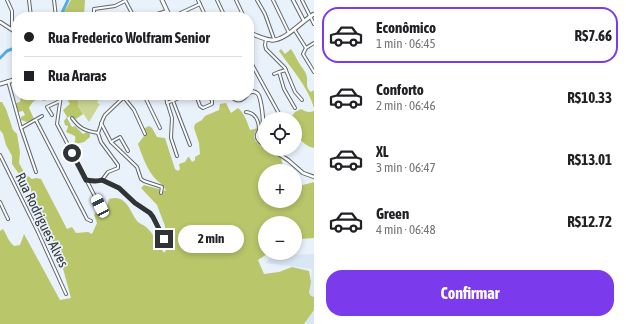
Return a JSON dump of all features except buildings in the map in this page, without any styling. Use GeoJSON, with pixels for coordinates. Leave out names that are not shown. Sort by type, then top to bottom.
{"type":"FeatureCollection","features":[{"type":"Feature","properties":{"kind":"main road"},"geometry":{"type":"LineString","coordinates":[[162,0],[167,11]]}},
{"type":"Feature","properties":{"kind":"main road"},"geometry":{"type":"LineString","coordinates":[[254,35],[275,40],[289,33],[314,14]]}},
{"type":"Feature","properties":{"kind":"main road"},"geometry":{"type":"LineString","coordinates":[[0,84],[12,80]]}},
{"type":"Feature","properties":{"kind":"street"},"geometry":{"type":"LineString","coordinates":[[7,0],[12,10],[12,29]]}},
{"type":"Feature","properties":{"kind":"street"},"geometry":{"type":"LineString","coordinates":[[28,0],[30,12]]}},
{"type":"Feature","properties":{"kind":"street"},"geometry":{"type":"LineString","coordinates":[[54,0],[55,12]]}},
{"type":"Feature","properties":{"kind":"street"},"geometry":{"type":"LineString","coordinates":[[94,12],[94,9],[115,6],[125,0],[131,12]]}},
{"type":"Feature","properties":{"kind":"street"},"geometry":{"type":"LineString","coordinates":[[198,0],[204,12]]}},
{"type":"Feature","properties":{"kind":"street"},"geometry":{"type":"LineString","coordinates":[[217,0],[223,12]]}},
{"type":"Feature","properties":{"kind":"street"},"geometry":{"type":"LineString","coordinates":[[236,0],[242,12]]}},
{"type":"Feature","properties":{"kind":"street"},"geometry":{"type":"LineString","coordinates":[[257,0],[265,14],[275,40]]}},
{"type":"Feature","properties":{"kind":"street"},"geometry":{"type":"LineString","coordinates":[[273,0],[289,33]]}},
{"type":"Feature","properties":{"kind":"street"},"geometry":{"type":"LineString","coordinates":[[293,0],[304,21]]}},
{"type":"Feature","properties":{"kind":"street"},"geometry":{"type":"LineString","coordinates":[[302,0],[314,24]]}},
{"type":"Feature","properties":{"kind":"street"},"geometry":{"type":"LineString","coordinates":[[182,12],[200,4]]}},
{"type":"Feature","properties":{"kind":"street"},"geometry":{"type":"LineString","coordinates":[[0,22],[12,29]]}},
{"type":"Feature","properties":{"kind":"street"},"geometry":{"type":"LineString","coordinates":[[294,29],[306,48]]}},
{"type":"Feature","properties":{"kind":"street"},"geometry":{"type":"LineString","coordinates":[[266,39],[266,49],[286,70],[295,92],[302,100]]}},
{"type":"Feature","properties":{"kind":"street"},"geometry":{"type":"LineString","coordinates":[[314,43],[303,52],[303,55],[314,72]]}},
{"type":"Feature","properties":{"kind":"street"},"geometry":{"type":"LineString","coordinates":[[254,69],[278,112]]}},
{"type":"Feature","properties":{"kind":"street"},"geometry":{"type":"LineString","coordinates":[[274,74],[286,70]]}},
{"type":"Feature","properties":{"kind":"street"},"geometry":{"type":"LineString","coordinates":[[279,72],[284,89],[295,108]]}},
{"type":"Feature","properties":{"kind":"street"},"geometry":{"type":"LineString","coordinates":[[8,81],[12,95]]}},
{"type":"Feature","properties":{"kind":"street"},"geometry":{"type":"LineString","coordinates":[[254,92],[256,92],[260,98],[262,112]]}},
{"type":"Feature","properties":{"kind":"street"},"geometry":{"type":"LineString","coordinates":[[13,100],[36,172]]}},
{"type":"Feature","properties":{"kind":"street"},"geometry":{"type":"LineString","coordinates":[[102,180],[108,172],[118,168],[118,165],[101,142],[98,132],[105,115],[119,100]]}},
{"type":"Feature","properties":{"kind":"street"},"geometry":{"type":"LineString","coordinates":[[126,100],[134,110],[145,134]]}},
{"type":"Feature","properties":{"kind":"street"},"geometry":{"type":"LineString","coordinates":[[146,100],[160,128]]}},
{"type":"Feature","properties":{"kind":"street"},"geometry":{"type":"LineString","coordinates":[[166,100],[172,122],[171,138],[176,156]]}},
{"type":"Feature","properties":{"kind":"street"},"geometry":{"type":"LineString","coordinates":[[198,100],[200,106],[203,108],[212,104],[212,100]]}},
{"type":"Feature","properties":{"kind":"street"},"geometry":{"type":"LineString","coordinates":[[237,100],[243,100]]}},
{"type":"Feature","properties":{"kind":"street"},"geometry":{"type":"LineString","coordinates":[[52,115],[47,107],[60,101]]}},
{"type":"Feature","properties":{"kind":"street"},"geometry":{"type":"LineString","coordinates":[[60,101],[57,124],[100,206]]}},
{"type":"Feature","properties":{"kind":"street"},"geometry":{"type":"LineString","coordinates":[[167,103],[173,101],[190,145]]}},
{"type":"Feature","properties":{"kind":"street"},"geometry":{"type":"LineString","coordinates":[[246,112],[251,112],[257,119],[258,124]]}},
{"type":"Feature","properties":{"kind":"street"},"geometry":{"type":"LineString","coordinates":[[21,128],[42,116]]}},
{"type":"Feature","properties":{"kind":"street"},"geometry":{"type":"LineString","coordinates":[[72,118],[77,126],[85,130],[98,132]]}},
{"type":"Feature","properties":{"kind":"street"},"geometry":{"type":"LineString","coordinates":[[36,120],[87,219],[91,221]]}},
{"type":"Feature","properties":{"kind":"street"},"geometry":{"type":"LineString","coordinates":[[101,123],[111,142],[137,167],[141,179],[162,187],[161,194]]}},
{"type":"Feature","properties":{"kind":"street"},"geometry":{"type":"LineString","coordinates":[[111,142],[120,137],[128,151]]}},
{"type":"Feature","properties":{"kind":"street","name":"Rua Rodrigues Alves"},"geometry":{"type":"LineString","coordinates":[[0,155],[38,232],[66,294]]}},
{"type":"Feature","properties":{"kind":"street"},"geometry":{"type":"LineString","coordinates":[[282,156],[302,173],[314,177]]}},
{"type":"Feature","properties":{"kind":"street"},"geometry":{"type":"LineString","coordinates":[[86,180],[102,180],[119,188],[135,203],[150,213],[164,239]]}},
{"type":"Feature","properties":{"kind":"street"},"geometry":{"type":"LineString","coordinates":[[0,202],[8,218]]}},
{"type":"Feature","properties":{"kind":"shaded area"},"geometry":{"type":"Polygon","coordinates":[[[302,254],[314,254],[314,324],[306,324],[312,269],[266,263],[269,260],[302,260],[302,254]]]}},
{"type":"Feature","properties":{"kind":"green space"},"geometry":{"type":"Polygon","coordinates":[[[71,0],[85,0],[84,12],[64,12],[71,0]]]}},
{"type":"Feature","properties":{"kind":"green space"},"geometry":{"type":"Polygon","coordinates":[[[281,49],[285,54],[291,49],[305,72],[309,90],[311,92],[314,90],[314,108],[308,93],[279,51],[281,49]]]}},
{"type":"Feature","properties":{"kind":"green space"},"geometry":{"type":"Polygon","coordinates":[[[20,100],[35,100],[29,108],[34,119],[27,122],[21,120],[21,117],[25,115],[23,111],[18,112],[16,103],[20,102],[20,100]]]}},
{"type":"Feature","properties":{"kind":"green space"},"geometry":{"type":"Polygon","coordinates":[[[68,100],[79,100],[78,106],[83,114],[76,119],[70,116],[67,118],[72,127],[75,126],[83,134],[87,132],[90,134],[90,137],[84,142],[72,145],[71,144],[75,140],[75,136],[66,132],[68,126],[65,125],[64,121],[67,117],[63,110],[70,104],[68,100]]]}},
{"type":"Feature","properties":{"kind":"green space"},"geometry":{"type":"Polygon","coordinates":[[[79,100],[98,100],[97,103],[100,104],[89,122],[78,106],[79,100]]]}},
{"type":"Feature","properties":{"kind":"green space"},"geometry":{"type":"Polygon","coordinates":[[[0,102],[2,102],[13,130],[17,134],[20,152],[19,163],[25,174],[32,179],[41,179],[67,229],[72,227],[76,233],[88,232],[92,234],[97,223],[94,215],[98,209],[107,206],[109,199],[120,199],[124,201],[138,222],[145,226],[151,233],[164,253],[167,249],[162,237],[165,231],[165,226],[157,205],[141,188],[144,185],[166,191],[146,165],[138,144],[144,136],[143,129],[149,126],[152,128],[157,137],[165,138],[175,169],[178,171],[180,169],[179,164],[185,162],[188,157],[192,162],[195,160],[195,157],[200,154],[199,143],[194,128],[195,124],[202,120],[205,116],[219,110],[220,104],[226,103],[231,113],[238,108],[244,115],[250,130],[258,128],[254,137],[256,142],[258,142],[258,156],[282,156],[282,164],[258,164],[258,208],[302,208],[302,185],[314,182],[314,238],[302,239],[302,216],[258,216],[258,260],[264,274],[279,272],[292,267],[309,271],[311,282],[309,293],[314,297],[314,310],[304,324],[0,324],[0,231],[3,229],[14,246],[20,245],[24,234],[60,300],[71,298],[58,250],[52,240],[33,194],[12,164],[12,156],[0,130],[0,102]]]}},
{"type":"Feature","properties":{"kind":"green space"},"geometry":{"type":"Polygon","coordinates":[[[301,109],[308,112],[314,111],[314,148],[302,141],[302,112],[295,112],[301,109]]]}},
{"type":"Feature","properties":{"kind":"waterway"},"geometry":{"type":"LineString","coordinates":[[62,12],[68,0]]}},
{"type":"Feature","properties":{"kind":"waterway"},"geometry":{"type":"LineString","coordinates":[[0,58],[7,51],[12,49]]}},
{"type":"Feature","properties":{"kind":"route"},"geometry":{"type":"LineString","coordinates":[[72,153],[86,180],[102,180],[119,188],[135,203],[150,213],[164,239]]}}]}
